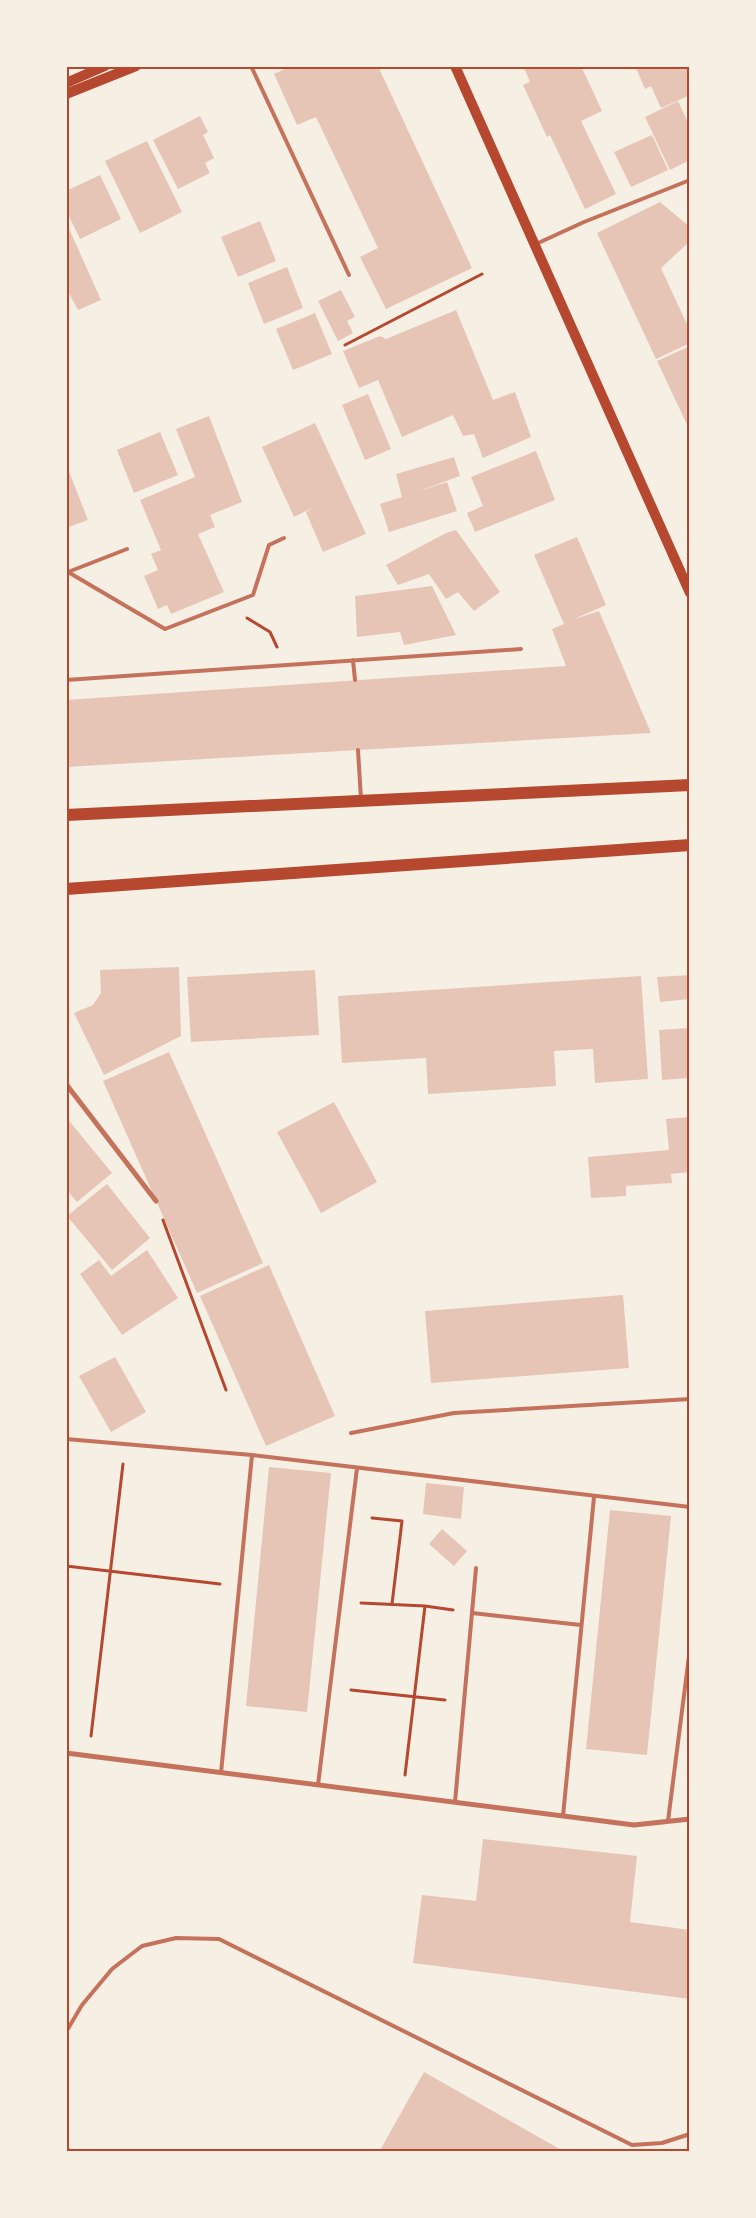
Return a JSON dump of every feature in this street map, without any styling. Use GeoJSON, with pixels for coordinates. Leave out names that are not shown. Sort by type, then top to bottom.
{"type":"FeatureCollection","features":[{"type":"Feature","properties":{"kind":"main road"},"geometry":{"type":"LineString","coordinates":[[66,83],[105,66]]}},
{"type":"Feature","properties":{"kind":"main road"},"geometry":{"type":"LineString","coordinates":[[66,94],[136,66]]}},
{"type":"Feature","properties":{"kind":"main road"},"geometry":{"type":"LineString","coordinates":[[455,66],[690,593]]}},
{"type":"Feature","properties":{"kind":"main road"},"geometry":{"type":"LineString","coordinates":[[66,815],[690,785]]}},
{"type":"Feature","properties":{"kind":"main road"},"geometry":{"type":"LineString","coordinates":[[66,889],[690,845]]}},
{"type":"Feature","properties":{"kind":"street"},"geometry":{"type":"LineString","coordinates":[[66,1084],[156,1201]]}},
{"type":"Feature","properties":{"kind":"street"},"geometry":{"type":"LineString","coordinates":[[66,1754],[634,1825],[690,1819]]}},
{"type":"Feature","properties":{"kind":"lane"},"geometry":{"type":"LineString","coordinates":[[251,66],[349,275]]}},
{"type":"Feature","properties":{"kind":"lane"},"geometry":{"type":"LineString","coordinates":[[536,244],[584,222],[690,180]]}},
{"type":"Feature","properties":{"kind":"lane"},"geometry":{"type":"LineString","coordinates":[[67,573],[165,629],[253,595],[269,545],[284,538]]}},
{"type":"Feature","properties":{"kind":"lane"},"geometry":{"type":"LineString","coordinates":[[67,573],[127,549]]}},
{"type":"Feature","properties":{"kind":"lane"},"geometry":{"type":"LineString","coordinates":[[66,680],[521,649]]}},
{"type":"Feature","properties":{"kind":"lane"},"geometry":{"type":"LineString","coordinates":[[353,660],[354,680]]}},
{"type":"Feature","properties":{"kind":"lane"},"geometry":{"type":"LineString","coordinates":[[358,750],[361,802]]}},
{"type":"Feature","properties":{"kind":"lane"},"geometry":{"type":"LineString","coordinates":[[351,1433],[454,1413],[690,1399]]}},
{"type":"Feature","properties":{"kind":"lane"},"geometry":{"type":"LineString","coordinates":[[66,1440],[252,1455],[690,1507]]}},
{"type":"Feature","properties":{"kind":"lane"},"geometry":{"type":"LineString","coordinates":[[221,1773],[252,1455]]}},
{"type":"Feature","properties":{"kind":"lane"},"geometry":{"type":"LineString","coordinates":[[318,1785],[358,1468]]}},
{"type":"Feature","properties":{"kind":"lane"},"geometry":{"type":"LineString","coordinates":[[563,1816],[594,1497]]}},
{"type":"Feature","properties":{"kind":"lane"},"geometry":{"type":"LineString","coordinates":[[455,1802],[476,1568]]}},
{"type":"Feature","properties":{"kind":"lane"},"geometry":{"type":"LineString","coordinates":[[472,1613],[582,1626]]}},
{"type":"Feature","properties":{"kind":"lane"},"geometry":{"type":"LineString","coordinates":[[668,1821],[690,1648]]}},
{"type":"Feature","properties":{"kind":"lane"},"geometry":{"type":"LineString","coordinates":[[66,2032],[82,2005],[112,1970],[142,1946],[176,1938],[219,1939],[632,2145],[662,2143],[690,2134]]}},
{"type":"Feature","properties":{"kind":"lane"},"geometry":{"type":"LineString","coordinates":[[66,2149],[72,2152]]}},
{"type":"Feature","properties":{"kind":"path"},"geometry":{"type":"LineString","coordinates":[[345,344],[482,274]]}},
{"type":"Feature","properties":{"kind":"path"},"geometry":{"type":"LineString","coordinates":[[225,605],[270,632],[286,665]]}},
{"type":"Feature","properties":{"kind":"path"},"geometry":{"type":"LineString","coordinates":[[156,1201],[226,1390]]}},
{"type":"Feature","properties":{"kind":"path"},"geometry":{"type":"LineString","coordinates":[[88,1756],[109,1571],[126,1444]]}},
{"type":"Feature","properties":{"kind":"path"},"geometry":{"type":"LineString","coordinates":[[372,1518],[402,1521],[392,1604]]}},
{"type":"Feature","properties":{"kind":"path"},"geometry":{"type":"LineString","coordinates":[[66,1566],[238,1586]]}},
{"type":"Feature","properties":{"kind":"path"},"geometry":{"type":"LineString","coordinates":[[362,1602],[425,1606],[472,1613]]}},
{"type":"Feature","properties":{"kind":"path"},"geometry":{"type":"LineString","coordinates":[[402,1796],[425,1606]]}},
{"type":"Feature","properties":{"kind":"path"},"geometry":{"type":"LineString","coordinates":[[351,1690],[446,1700]]}},
{"type":"Feature","properties":{"kind":"building"},"geometry":{"type":"Polygon","coordinates":[[[291,66],[378,66],[472,268],[386,309],[360,257],[378,248],[316,117],[297,125],[274,74],[291,66]]]}},
{"type":"Feature","properties":{"kind":"building"},"geometry":{"type":"Polygon","coordinates":[[[523,66],[581,66],[602,111],[581,121],[616,194],[585,209],[550,135],[547,137],[523,85],[530,82],[523,66]]]}},
{"type":"Feature","properties":{"kind":"building"},"geometry":{"type":"Polygon","coordinates":[[[635,66],[686,66],[690,75],[690,95],[661,108],[651,86],[645,89],[635,66]]]}},
{"type":"Feature","properties":{"kind":"building"},"geometry":{"type":"Polygon","coordinates":[[[678,101],[690,127],[690,160],[670,170],[645,117],[678,101]]]}},
{"type":"Feature","properties":{"kind":"building"},"geometry":{"type":"Polygon","coordinates":[[[200,116],[208,132],[203,135],[214,158],[205,163],[210,173],[178,189],[153,140],[200,116]]]}},
{"type":"Feature","properties":{"kind":"building"},"geometry":{"type":"Polygon","coordinates":[[[652,135],[668,170],[631,187],[614,152],[652,135]]]}},
{"type":"Feature","properties":{"kind":"building"},"geometry":{"type":"Polygon","coordinates":[[[147,141],[182,212],[140,233],[105,161],[147,141]]]}},
{"type":"Feature","properties":{"kind":"building"},"geometry":{"type":"Polygon","coordinates":[[[100,175],[121,219],[80,239],[66,210],[66,191],[100,175]]]}},
{"type":"Feature","properties":{"kind":"building"},"geometry":{"type":"Polygon","coordinates":[[[660,202],[690,227],[690,241],[661,268],[690,331],[690,343],[656,359],[597,233],[660,202]]]}},
{"type":"Feature","properties":{"kind":"building"},"geometry":{"type":"Polygon","coordinates":[[[260,221],[276,261],[238,277],[221,237],[260,221]]]}},
{"type":"Feature","properties":{"kind":"building"},"geometry":{"type":"Polygon","coordinates":[[[66,222],[101,300],[78,310],[66,288],[66,222]]]}},
{"type":"Feature","properties":{"kind":"building"},"geometry":{"type":"Polygon","coordinates":[[[287,267],[303,308],[264,324],[248,283],[287,267]]]}},
{"type":"Feature","properties":{"kind":"building"},"geometry":{"type":"Polygon","coordinates":[[[341,290],[355,317],[347,321],[353,333],[338,341],[318,301],[341,290]]]}},
{"type":"Feature","properties":{"kind":"building"},"geometry":{"type":"Polygon","coordinates":[[[456,310],[493,400],[515,392],[531,437],[483,458],[474,434],[463,436],[453,415],[402,437],[378,380],[359,388],[343,351],[380,336],[386,339],[456,310]]]}},
{"type":"Feature","properties":{"kind":"building"},"geometry":{"type":"Polygon","coordinates":[[[315,313],[332,354],[293,370],[276,329],[315,313]]]}},
{"type":"Feature","properties":{"kind":"building"},"geometry":{"type":"Polygon","coordinates":[[[690,346],[690,431],[657,361],[690,346]]]}},
{"type":"Feature","properties":{"kind":"building"},"geometry":{"type":"Polygon","coordinates":[[[368,394],[391,449],[365,460],[342,405],[368,394]]]}},
{"type":"Feature","properties":{"kind":"building"},"geometry":{"type":"Polygon","coordinates":[[[209,416],[242,502],[210,515],[215,527],[198,534],[224,592],[171,614],[167,605],[158,609],[144,576],[158,570],[151,554],[161,550],[140,500],[195,477],[176,429],[209,416]]]}},
{"type":"Feature","properties":{"kind":"building"},"geometry":{"type":"Polygon","coordinates":[[[315,423],[366,534],[323,552],[306,512],[314,507],[294,517],[262,447],[315,423]]]}},
{"type":"Feature","properties":{"kind":"building"},"geometry":{"type":"Polygon","coordinates":[[[160,432],[178,475],[134,493],[117,450],[160,432]]]}},
{"type":"Feature","properties":{"kind":"building"},"geometry":{"type":"Polygon","coordinates":[[[536,451],[555,500],[475,532],[467,513],[483,506],[471,477],[536,451]]]}},
{"type":"Feature","properties":{"kind":"building"},"geometry":{"type":"Polygon","coordinates":[[[454,457],[460,476],[416,492],[447,482],[457,511],[389,532],[380,504],[402,497],[396,474],[454,457]]]}},
{"type":"Feature","properties":{"kind":"building"},"geometry":{"type":"Polygon","coordinates":[[[66,464],[88,520],[66,528],[66,464]]]}},
{"type":"Feature","properties":{"kind":"building"},"geometry":{"type":"Polygon","coordinates":[[[456,530],[500,592],[474,611],[458,592],[446,599],[429,574],[398,585],[386,565],[446,533],[456,530]]]}},
{"type":"Feature","properties":{"kind":"building"},"geometry":{"type":"Polygon","coordinates":[[[577,537],[606,605],[572,620],[599,611],[651,733],[66,767],[66,700],[566,666],[552,629],[564,624],[534,555],[577,537]]]}},
{"type":"Feature","properties":{"kind":"building"},"geometry":{"type":"Polygon","coordinates":[[[432,586],[456,635],[404,645],[400,632],[357,637],[355,596],[432,586]]]}},
{"type":"Feature","properties":{"kind":"building"},"geometry":{"type":"Polygon","coordinates":[[[179,967],[181,1036],[104,1075],[74,1013],[93,1005],[101,993],[100,970],[179,967]]]}},
{"type":"Feature","properties":{"kind":"building"},"geometry":{"type":"Polygon","coordinates":[[[315,970],[319,1035],[191,1042],[187,977],[315,970]]]}},
{"type":"Feature","properties":{"kind":"building"},"geometry":{"type":"Polygon","coordinates":[[[690,975],[690,999],[660,1002],[657,977],[690,975]]]}},
{"type":"Feature","properties":{"kind":"building"},"geometry":{"type":"Polygon","coordinates":[[[641,976],[648,1079],[595,1083],[593,1049],[554,1051],[556,1086],[428,1094],[426,1058],[342,1063],[338,996],[641,976]]]}},
{"type":"Feature","properties":{"kind":"building"},"geometry":{"type":"Polygon","coordinates":[[[690,1028],[690,1078],[662,1080],[659,1030],[690,1028]]]}},
{"type":"Feature","properties":{"kind":"building"},"geometry":{"type":"Polygon","coordinates":[[[169,1052],[263,1263],[197,1293],[103,1081],[169,1052]]]}},
{"type":"Feature","properties":{"kind":"building"},"geometry":{"type":"Polygon","coordinates":[[[334,1102],[377,1182],[321,1213],[277,1132],[334,1102]]]}},
{"type":"Feature","properties":{"kind":"building"},"geometry":{"type":"Polygon","coordinates":[[[66,1117],[112,1173],[77,1202],[66,1189],[66,1117]]]}},
{"type":"Feature","properties":{"kind":"building"},"geometry":{"type":"Polygon","coordinates":[[[690,1117],[690,1172],[671,1174],[672,1183],[626,1186],[626,1196],[591,1198],[588,1157],[669,1150],[666,1119],[690,1117]]]}},
{"type":"Feature","properties":{"kind":"building"},"geometry":{"type":"Polygon","coordinates":[[[107,1184],[150,1238],[112,1270],[67,1216],[107,1184]]]}},
{"type":"Feature","properties":{"kind":"building"},"geometry":{"type":"Polygon","coordinates":[[[147,1250],[178,1298],[122,1335],[80,1274],[99,1260],[111,1276],[147,1250]]]}},
{"type":"Feature","properties":{"kind":"building"},"geometry":{"type":"Polygon","coordinates":[[[269,1265],[335,1416],[266,1446],[200,1296],[269,1265]]]}},
{"type":"Feature","properties":{"kind":"building"},"geometry":{"type":"Polygon","coordinates":[[[623,1295],[629,1368],[431,1383],[425,1311],[623,1295]]]}},
{"type":"Feature","properties":{"kind":"building"},"geometry":{"type":"Polygon","coordinates":[[[115,1357],[146,1412],[111,1432],[79,1376],[115,1357]]]}},
{"type":"Feature","properties":{"kind":"building"},"geometry":{"type":"Polygon","coordinates":[[[269,1467],[331,1473],[307,1712],[246,1706],[269,1467]]]}},
{"type":"Feature","properties":{"kind":"building"},"geometry":{"type":"Polygon","coordinates":[[[426,1483],[464,1487],[461,1519],[423,1514],[426,1483]]]}},
{"type":"Feature","properties":{"kind":"building"},"geometry":{"type":"Polygon","coordinates":[[[610,1510],[671,1516],[647,1755],[586,1749],[610,1510]]]}},
{"type":"Feature","properties":{"kind":"building"},"geometry":{"type":"Polygon","coordinates":[[[442,1529],[467,1551],[454,1566],[429,1544],[442,1529]]]}},
{"type":"Feature","properties":{"kind":"building"},"geometry":{"type":"Polygon","coordinates":[[[483,1839],[637,1856],[630,1922],[690,1930],[690,1999],[413,1963],[422,1895],[476,1901],[483,1839]]]}},
{"type":"Feature","properties":{"kind":"building"},"geometry":{"type":"Polygon","coordinates":[[[424,2072],[565,2152],[379,2152],[424,2072]]]}}]}
